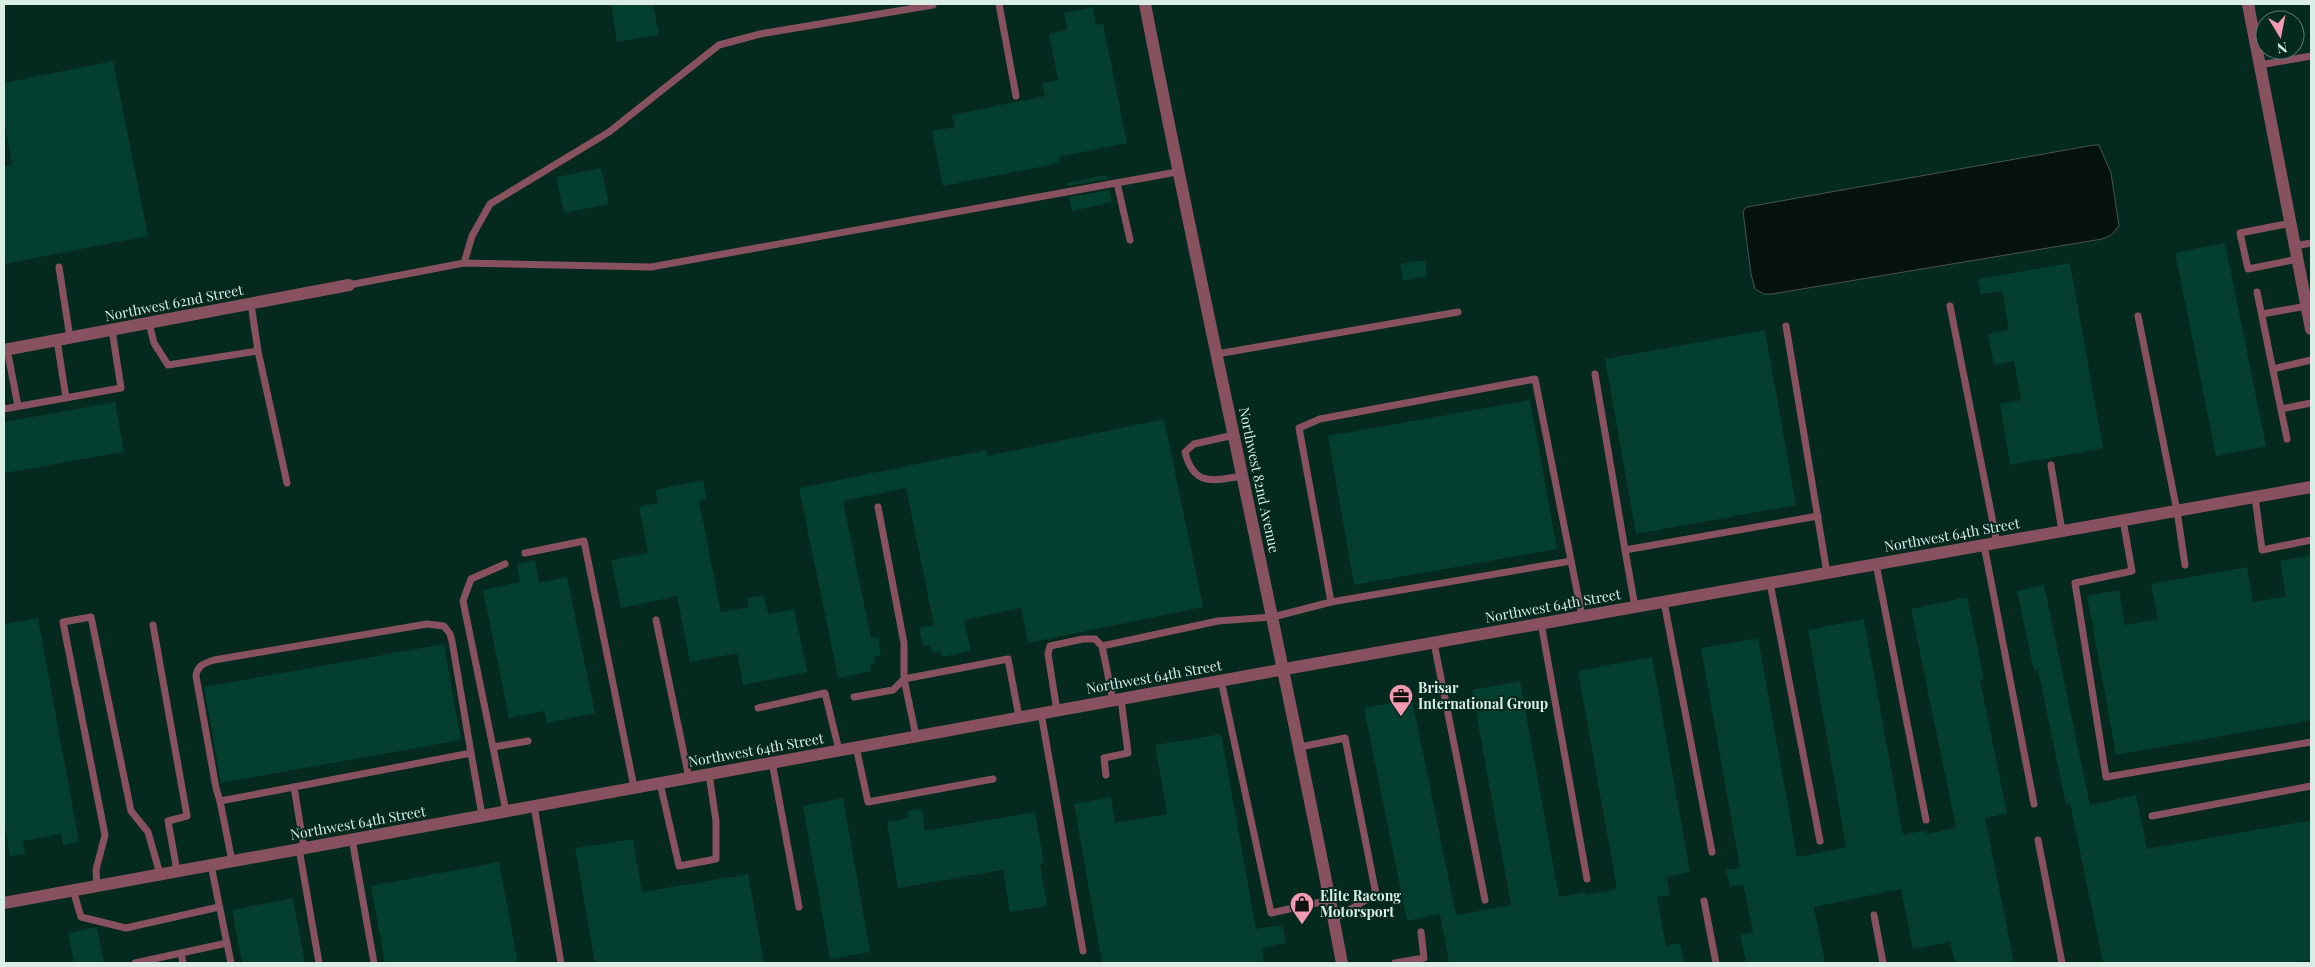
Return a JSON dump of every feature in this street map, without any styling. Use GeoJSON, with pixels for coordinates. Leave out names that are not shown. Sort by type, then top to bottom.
{"type":"FeatureCollection","features":[{"type":"Feature","properties":{"kind":"street","name":"Northwest 82nd Avenue"},"geometry":{"type":"LineString","coordinates":[[1145,4],[1178,172],[1300,746],[1342,963]]}},
{"type":"Feature","properties":{"kind":"street"},"geometry":{"type":"LineString","coordinates":[[2248,4],[2311,329]]}},
{"type":"Feature","properties":{"kind":"street","name":"Northwest 62nd Street"},"geometry":{"type":"LineString","coordinates":[[6,349],[149,324],[349,285]]}},
{"type":"Feature","properties":{"kind":"street","name":"Northwest 64th Street"},"geometry":{"type":"LineString","coordinates":[[4,903],[1221,680],[2311,487]]}},
{"type":"Feature","properties":{"kind":"lane"},"geometry":{"type":"LineString","coordinates":[[464,263],[472,236],[490,204],[609,132],[719,45],[760,34],[943,4]]}},
{"type":"Feature","properties":{"kind":"lane"},"geometry":{"type":"LineString","coordinates":[[999,4],[1016,96]]}},
{"type":"Feature","properties":{"kind":"lane"},"geometry":{"type":"LineString","coordinates":[[2260,65],[2311,56]]}},
{"type":"Feature","properties":{"kind":"lane"},"geometry":{"type":"LineString","coordinates":[[349,285],[464,263],[651,267],[1178,172]]}},
{"type":"Feature","properties":{"kind":"lane"},"geometry":{"type":"LineString","coordinates":[[1117,182],[1130,240]]}},
{"type":"Feature","properties":{"kind":"lane"},"geometry":{"type":"LineString","coordinates":[[2291,223],[2240,233],[2248,269],[2298,259]]}},
{"type":"Feature","properties":{"kind":"lane"},"geometry":{"type":"LineString","coordinates":[[2295,246],[2311,243]]}},
{"type":"Feature","properties":{"kind":"lane"},"geometry":{"type":"LineString","coordinates":[[58,267],[70,338]]}},
{"type":"Feature","properties":{"kind":"lane"},"geometry":{"type":"LineString","coordinates":[[2257,292],[2287,439]]}},
{"type":"Feature","properties":{"kind":"lane"},"geometry":{"type":"LineString","coordinates":[[251,304],[258,350],[287,483]]}},
{"type":"Feature","properties":{"kind":"lane"},"geometry":{"type":"LineString","coordinates":[[1950,306],[2034,804]]}},
{"type":"Feature","properties":{"kind":"lane"},"geometry":{"type":"LineString","coordinates":[[2262,314],[2307,306]]}},
{"type":"Feature","properties":{"kind":"lane"},"geometry":{"type":"LineString","coordinates":[[1217,354],[1458,312]]}},
{"type":"Feature","properties":{"kind":"lane"},"geometry":{"type":"LineString","coordinates":[[2138,316],[2177,511],[2185,565]]}},
{"type":"Feature","properties":{"kind":"lane"},"geometry":{"type":"LineString","coordinates":[[149,324],[154,343],[168,365],[258,350]]}},
{"type":"Feature","properties":{"kind":"lane"},"geometry":{"type":"LineString","coordinates":[[1786,326],[1827,573]]}},
{"type":"Feature","properties":{"kind":"lane"},"geometry":{"type":"LineString","coordinates":[[4,409],[121,388],[112,330]]}},
{"type":"Feature","properties":{"kind":"lane"},"geometry":{"type":"LineString","coordinates":[[56,340],[66,398]]}},
{"type":"Feature","properties":{"kind":"lane"},"geometry":{"type":"LineString","coordinates":[[6,349],[18,406]]}},
{"type":"Feature","properties":{"kind":"lane"},"geometry":{"type":"LineString","coordinates":[[2273,369],[2311,360]]}},
{"type":"Feature","properties":{"kind":"lane"},"geometry":{"type":"LineString","coordinates":[[1595,374],[1635,607]]}},
{"type":"Feature","properties":{"kind":"lane"},"geometry":{"type":"LineString","coordinates":[[1331,602],[1299,428],[1320,419],[1535,379],[1582,616]]}},
{"type":"Feature","properties":{"kind":"lane"},"geometry":{"type":"LineString","coordinates":[[2281,409],[2311,403]]}},
{"type":"Feature","properties":{"kind":"lane"},"geometry":{"type":"LineString","coordinates":[[1234,435],[1194,444],[1185,452],[1188,463],[1197,476],[1207,481],[1243,476]]}},
{"type":"Feature","properties":{"kind":"lane"},"geometry":{"type":"LineString","coordinates":[[2051,465],[2062,531]]}},
{"type":"Feature","properties":{"kind":"lane"},"geometry":{"type":"LineString","coordinates":[[2255,497],[2262,550],[2311,540]]}},
{"type":"Feature","properties":{"kind":"lane"},"geometry":{"type":"LineString","coordinates":[[878,507],[904,643],[904,679],[916,736]]}},
{"type":"Feature","properties":{"kind":"lane"},"geometry":{"type":"LineString","coordinates":[[1625,550],[1818,516]]}},
{"type":"Feature","properties":{"kind":"lane"},"geometry":{"type":"LineString","coordinates":[[2123,520],[2132,571],[2075,583],[2106,777],[2311,742]]}},
{"type":"Feature","properties":{"kind":"lane"},"geometry":{"type":"LineString","coordinates":[[525,553],[584,541],[634,788]]}},
{"type":"Feature","properties":{"kind":"lane"},"geometry":{"type":"LineString","coordinates":[[1102,646],[1218,621],[1273,617],[1331,602],[1571,561]]}},
{"type":"Feature","properties":{"kind":"lane"},"geometry":{"type":"LineString","coordinates":[[505,564],[471,580],[463,600],[506,811]]}},
{"type":"Feature","properties":{"kind":"lane"},"geometry":{"type":"LineString","coordinates":[[1876,564],[1926,820]]}},
{"type":"Feature","properties":{"kind":"lane"},"geometry":{"type":"LineString","coordinates":[[1770,583],[1820,841]]}},
{"type":"Feature","properties":{"kind":"lane"},"geometry":{"type":"LineString","coordinates":[[1664,602],[1712,852]]}},
{"type":"Feature","properties":{"kind":"lane"},"geometry":{"type":"LineString","coordinates":[[97,886],[96,870],[105,835],[63,622],[92,617],[131,811],[148,832],[160,874]]}},
{"type":"Feature","properties":{"kind":"lane"},"geometry":{"type":"LineString","coordinates":[[656,620],[689,778]]}},
{"type":"Feature","properties":{"kind":"lane"},"geometry":{"type":"LineString","coordinates":[[1541,623],[1587,879]]}},
{"type":"Feature","properties":{"kind":"lane"},"geometry":{"type":"LineString","coordinates":[[232,861],[216,788],[196,676],[196,671],[200,666],[214,660],[427,624],[444,626],[450,634],[452,641],[482,815]]}},
{"type":"Feature","properties":{"kind":"lane"},"geometry":{"type":"LineString","coordinates":[[153,625],[188,816],[168,821],[177,871]]}},
{"type":"Feature","properties":{"kind":"lane"},"geometry":{"type":"LineString","coordinates":[[1057,710],[1048,654],[1050,646],[1083,639],[1095,639],[1102,646],[1117,700],[1128,753],[1104,758],[1106,775]]}},
{"type":"Feature","properties":{"kind":"lane"},"geometry":{"type":"LineString","coordinates":[[1434,642],[1485,900]]}},
{"type":"Feature","properties":{"kind":"lane"},"geometry":{"type":"LineString","coordinates":[[854,697],[893,690],[904,679],[1008,659],[1019,717]]}},
{"type":"Feature","properties":{"kind":"lane"},"geometry":{"type":"LineString","coordinates":[[1221,680],[1271,913],[1330,900]]}},
{"type":"Feature","properties":{"kind":"lane"},"geometry":{"type":"LineString","coordinates":[[758,708],[825,693],[839,750]]}},
{"type":"Feature","properties":{"kind":"lane"},"geometry":{"type":"LineString","coordinates":[[1041,713],[1083,951]]}},
{"type":"Feature","properties":{"kind":"lane"},"geometry":{"type":"LineString","coordinates":[[1300,746],[1345,738],[1376,894],[1334,919]]}},
{"type":"Feature","properties":{"kind":"lane"},"geometry":{"type":"LineString","coordinates":[[493,747],[528,741]]}},
{"type":"Feature","properties":{"kind":"lane"},"geometry":{"type":"LineString","coordinates":[[856,747],[868,802],[993,779]]}},
{"type":"Feature","properties":{"kind":"lane"},"geometry":{"type":"LineString","coordinates":[[220,801],[471,753]]}},
{"type":"Feature","properties":{"kind":"lane"},"geometry":{"type":"LineString","coordinates":[[772,762],[799,907]]}},
{"type":"Feature","properties":{"kind":"lane"},"geometry":{"type":"LineString","coordinates":[[660,783],[679,866],[716,860],[716,820],[709,774]]}},
{"type":"Feature","properties":{"kind":"lane"},"geometry":{"type":"LineString","coordinates":[[294,786],[301,848],[319,963]]}},
{"type":"Feature","properties":{"kind":"lane"},"geometry":{"type":"LineString","coordinates":[[2152,816],[2311,786]]}},
{"type":"Feature","properties":{"kind":"lane"},"geometry":{"type":"LineString","coordinates":[[534,806],[561,963]]}},
{"type":"Feature","properties":{"kind":"lane"},"geometry":{"type":"LineString","coordinates":[[352,839],[374,963]]}},
{"type":"Feature","properties":{"kind":"lane"},"geometry":{"type":"LineString","coordinates":[[2038,840],[2062,963]]}},
{"type":"Feature","properties":{"kind":"lane"},"geometry":{"type":"LineString","coordinates":[[211,865],[230,963]]}},
{"type":"Feature","properties":{"kind":"lane"},"geometry":{"type":"LineString","coordinates":[[73,890],[81,917],[126,928],[219,907]]}},
{"type":"Feature","properties":{"kind":"lane"},"geometry":{"type":"LineString","coordinates":[[1704,901],[1716,963]]}},
{"type":"Feature","properties":{"kind":"lane"},"geometry":{"type":"LineString","coordinates":[[1874,915],[1884,963]]}},
{"type":"Feature","properties":{"kind":"lane"},"geometry":{"type":"LineString","coordinates":[[1394,963],[1424,958],[1421,932]]}},
{"type":"Feature","properties":{"kind":"lane"},"geometry":{"type":"LineString","coordinates":[[135,963],[226,943]]}},
{"type":"Feature","properties":{"kind":"lane"},"geometry":{"type":"LineString","coordinates":[[181,953],[183,963]]}},
{"type":"Feature","properties":{"kind":"shaded area"},"geometry":{"type":"Polygon","coordinates":[[[2099,145],[2111,173],[2119,226],[2111,235],[2102,239],[1772,294],[1764,294],[1755,289],[1751,274],[1743,211],[1747,207],[2099,145]]]}},
{"type":"Feature","properties":{"kind":"building"},"geometry":{"type":"Polygon","coordinates":[[[611,4],[653,4],[659,35],[617,42],[611,4]]]}},
{"type":"Feature","properties":{"kind":"building"},"geometry":{"type":"Polygon","coordinates":[[[1093,7],[1096,25],[1103,23],[1127,143],[1059,157],[1060,163],[943,186],[932,131],[955,127],[952,115],[1045,96],[1042,83],[1058,80],[1049,34],[1067,30],[1064,13],[1093,7]]]}},
{"type":"Feature","properties":{"kind":"building"},"geometry":{"type":"Polygon","coordinates":[[[113,61],[148,236],[4,264],[4,166],[12,165],[4,121],[4,83],[113,61]]]}},
{"type":"Feature","properties":{"kind":"building"},"geometry":{"type":"Polygon","coordinates":[[[601,168],[609,204],[564,213],[556,177],[601,168]]]}},
{"type":"Feature","properties":{"kind":"building"},"geometry":{"type":"Polygon","coordinates":[[[1107,175],[1108,179],[1067,186],[1066,183],[1107,175]]]}},
{"type":"Feature","properties":{"kind":"building"},"geometry":{"type":"Polygon","coordinates":[[[1110,190],[1112,202],[1072,211],[1069,197],[1110,190]]]}},
{"type":"Feature","properties":{"kind":"building"},"geometry":{"type":"Polygon","coordinates":[[[2225,243],[2266,446],[2216,456],[2175,253],[2225,243]]]}},
{"type":"Feature","properties":{"kind":"building"},"geometry":{"type":"Polygon","coordinates":[[[1425,260],[1427,276],[1403,281],[1400,264],[1425,260]]]}},
{"type":"Feature","properties":{"kind":"building"},"geometry":{"type":"Polygon","coordinates":[[[2070,263],[2103,448],[2010,465],[2000,404],[2021,400],[2014,361],[1994,365],[1988,334],[2009,330],[2002,291],[1981,294],[1978,279],[2070,263]]]}},
{"type":"Feature","properties":{"kind":"building"},"geometry":{"type":"Polygon","coordinates":[[[1765,330],[1796,505],[1636,534],[1605,359],[1765,330]]]}},
{"type":"Feature","properties":{"kind":"building"},"geometry":{"type":"Polygon","coordinates":[[[1530,400],[1557,549],[1354,585],[1328,436],[1530,400]]]}},
{"type":"Feature","properties":{"kind":"building"},"geometry":{"type":"Polygon","coordinates":[[[115,402],[124,452],[4,473],[4,422],[115,402]]]}},
{"type":"Feature","properties":{"kind":"building"},"geometry":{"type":"Polygon","coordinates":[[[1164,419],[1203,607],[1028,643],[1021,608],[964,620],[971,651],[941,657],[940,651],[932,652],[930,645],[923,646],[919,628],[934,625],[906,488],[843,501],[871,638],[878,637],[881,655],[874,656],[876,663],[870,664],[872,671],[838,678],[799,488],[986,450],[987,456],[1164,419]]]}},
{"type":"Feature","properties":{"kind":"building"},"geometry":{"type":"Polygon","coordinates":[[[703,480],[707,499],[699,501],[721,612],[749,607],[747,598],[764,595],[768,614],[794,609],[807,672],[743,685],[737,653],[690,662],[677,596],[621,608],[611,560],[648,553],[639,507],[658,503],[655,490],[703,480]]]}},
{"type":"Feature","properties":{"kind":"building"},"geometry":{"type":"Polygon","coordinates":[[[2311,555],[2311,720],[2116,755],[2087,596],[2119,590],[2125,625],[2158,619],[2151,584],[2247,567],[2253,602],[2286,596],[2280,561],[2311,555]]]}},
{"type":"Feature","properties":{"kind":"building"},"geometry":{"type":"Polygon","coordinates":[[[535,560],[539,583],[567,577],[595,713],[547,723],[544,711],[509,718],[483,590],[520,582],[517,564],[535,560]]]}},
{"type":"Feature","properties":{"kind":"building"},"geometry":{"type":"Polygon","coordinates":[[[2044,585],[2090,805],[2136,795],[2147,849],[2311,820],[2311,960],[2292,963],[2103,963],[2070,803],[2066,804],[2038,670],[2034,671],[2017,591],[2044,585]]]}},
{"type":"Feature","properties":{"kind":"building"},"geometry":{"type":"Polygon","coordinates":[[[1967,597],[1984,679],[1980,680],[2007,813],[1985,818],[2014,963],[1955,963],[1950,942],[1913,949],[1901,889],[1814,907],[1825,963],[1746,963],[1740,935],[1753,932],[1743,884],[1730,886],[1726,870],[1740,868],[1701,648],[1758,638],[1797,856],[1803,856],[1846,847],[1808,630],[1864,619],[1903,835],[1926,830],[1927,834],[1956,828],[1911,609],[1967,597]]]}},
{"type":"Feature","properties":{"kind":"building"},"geometry":{"type":"Polygon","coordinates":[[[38,618],[79,842],[63,845],[61,834],[23,841],[25,854],[10,856],[4,821],[4,624],[38,618]]]}},
{"type":"Feature","properties":{"kind":"building"},"geometry":{"type":"Polygon","coordinates":[[[444,644],[461,740],[221,783],[204,687],[444,644]]]}},
{"type":"Feature","properties":{"kind":"building"},"geometry":{"type":"Polygon","coordinates":[[[1652,657],[1690,872],[1666,877],[1670,895],[1657,897],[1666,946],[1680,943],[1684,963],[1449,963],[1440,914],[1407,921],[1364,708],[1412,699],[1456,915],[1511,905],[1472,690],[1520,681],[1559,897],[1585,892],[1585,895],[1617,889],[1578,671],[1652,657]]]}},
{"type":"Feature","properties":{"kind":"building"},"geometry":{"type":"Polygon","coordinates":[[[1221,734],[1256,929],[1282,925],[1286,943],[1262,948],[1264,963],[1102,963],[1074,804],[1111,797],[1115,823],[1167,814],[1155,745],[1221,734]]]}},
{"type":"Feature","properties":{"kind":"building"},"geometry":{"type":"Polygon","coordinates":[[[843,798],[870,952],[830,959],[803,806],[843,798]]]}},
{"type":"Feature","properties":{"kind":"building"},"geometry":{"type":"Polygon","coordinates":[[[922,809],[925,831],[1035,812],[1044,863],[1040,864],[1047,906],[1010,912],[1003,870],[898,888],[887,822],[908,818],[907,811],[922,809]]]}},
{"type":"Feature","properties":{"kind":"building"},"geometry":{"type":"Polygon","coordinates":[[[633,839],[642,892],[748,874],[764,963],[595,963],[575,848],[633,839]]]}},
{"type":"Feature","properties":{"kind":"building"},"geometry":{"type":"Polygon","coordinates":[[[499,862],[518,963],[385,963],[371,886],[499,862]]]}},
{"type":"Feature","properties":{"kind":"building"},"geometry":{"type":"Polygon","coordinates":[[[293,898],[305,963],[242,963],[232,910],[293,898]]]}},
{"type":"Feature","properties":{"kind":"building"},"geometry":{"type":"Polygon","coordinates":[[[97,927],[104,963],[74,963],[68,933],[97,927]]]}},
{"type":"Feature","properties":{"kind":"place","name":"Brisar International Group"},"geometry":{"type":"Point","coordinates":[1401,717]}},
{"type":"Feature","properties":{"kind":"place","name":"Elite Racong Motorsport"},"geometry":{"type":"Point","coordinates":[1302,925]}}]}
